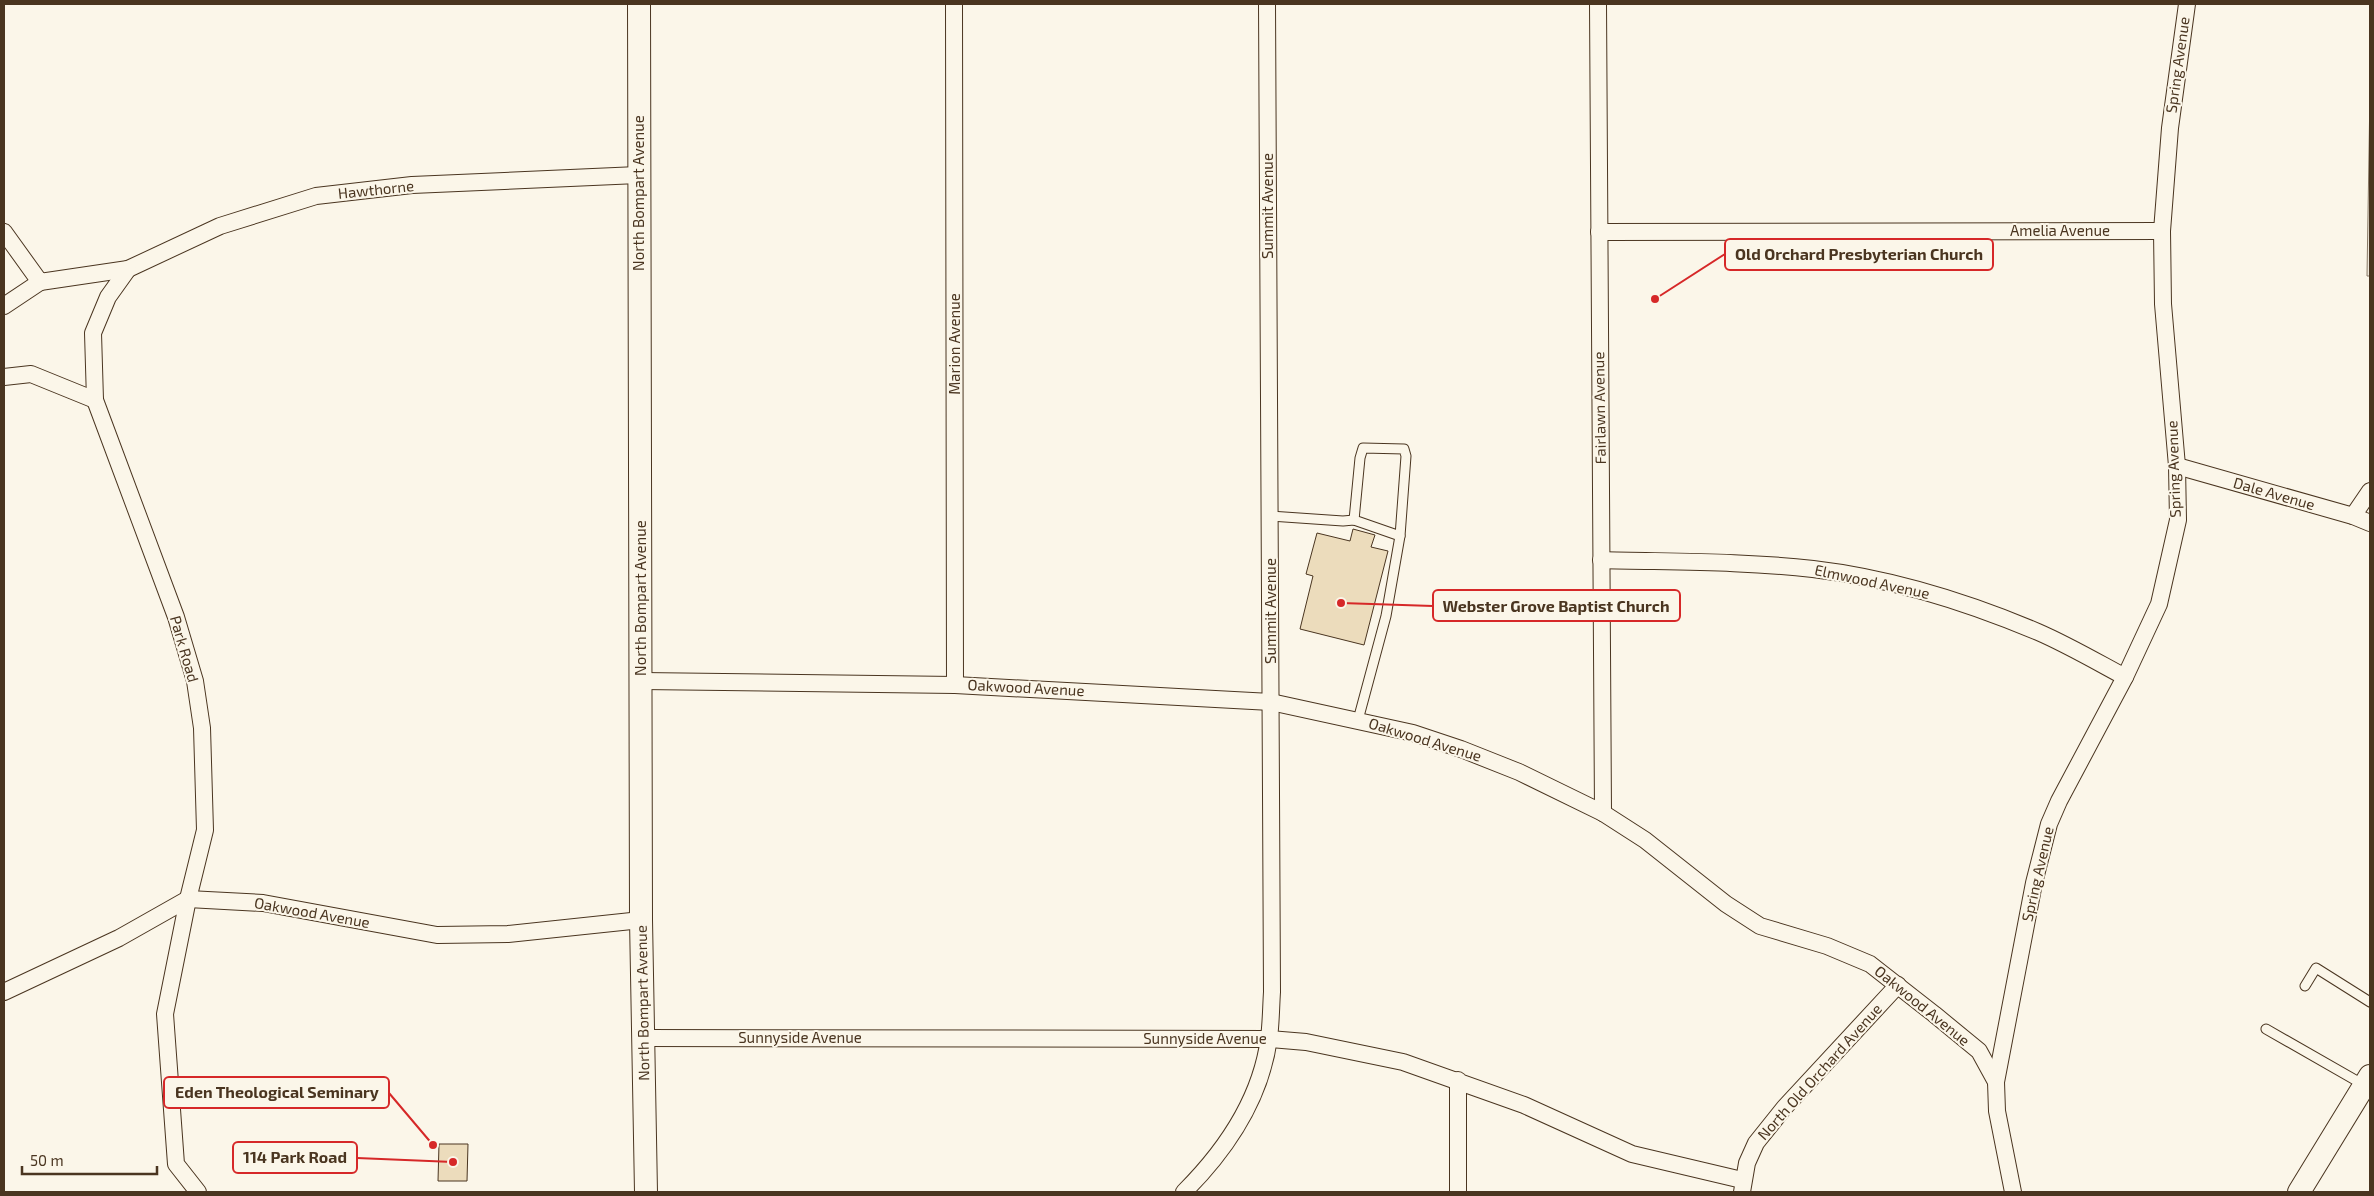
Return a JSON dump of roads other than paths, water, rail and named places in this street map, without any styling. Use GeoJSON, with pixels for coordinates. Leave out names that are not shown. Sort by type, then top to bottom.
{"type":"FeatureCollection","features":[{"type":"Feature","properties":{"kind":"street","name":"North Bompart Avenue"},"geometry":{"type":"LineString","coordinates":[[639,4],[638,175],[642,681],[641,920],[646,1192]]}},
{"type":"Feature","properties":{"kind":"street","name":"Marion Avenue"},"geometry":{"type":"LineString","coordinates":[[954,4],[955,685]]}},
{"type":"Feature","properties":{"kind":"street","name":"Summit Avenue"},"geometry":{"type":"LineString","coordinates":[[1184,1192],[1208,1168],[1230,1139],[1251,1101],[1269,1039],[1272,992],[1267,4]]}},
{"type":"Feature","properties":{"kind":"street","name":"Fairlawn Avenue"},"geometry":{"type":"LineString","coordinates":[[1598,4],[1603,813]]}},
{"type":"Feature","properties":{"kind":"street","name":"Spring Avenue"},"geometry":{"type":"LineString","coordinates":[[1996,1082],[2041,849],[2049,824],[2059,801],[2125,677],[2159,604],[2178,520],[2177,466],[2163,304],[2162,231],[2170,128],[2187,4]]}},
{"type":"Feature","properties":{"kind":"street","name":"Hawthorne"},"geometry":{"type":"LineString","coordinates":[[128,269],[220,226],[316,196],[412,185],[638,175]]}},
{"type":"Feature","properties":{"kind":"street","name":"Amelia Avenue"},"geometry":{"type":"LineString","coordinates":[[1598,232],[2162,231]]}},
{"type":"Feature","properties":{"kind":"street"},"geometry":{"type":"LineString","coordinates":[[4,232],[40,282]]}},
{"type":"Feature","properties":{"kind":"street"},"geometry":{"type":"LineString","coordinates":[[4,306],[40,282],[128,269]]}},
{"type":"Feature","properties":{"kind":"street","name":"Park Road"},"geometry":{"type":"LineString","coordinates":[[128,269],[108,296],[93,333],[95,400],[176,617],[195,681],[202,728],[205,830],[188,900],[166,1014],[176,1164],[198,1192]]}},
{"type":"Feature","properties":{"kind":"street"},"geometry":{"type":"LineString","coordinates":[[4,378],[31,374],[95,400]]}},
{"type":"Feature","properties":{"kind":"street","name":"Dale Avenue"},"geometry":{"type":"LineString","coordinates":[[2177,466],[2353,516],[2370,523]]}},
{"type":"Feature","properties":{"kind":"street"},"geometry":{"type":"LineString","coordinates":[[2353,516],[2370,491]]}},
{"type":"Feature","properties":{"kind":"street","name":"Elmwood Avenue"},"geometry":{"type":"LineString","coordinates":[[1602,560],[1813,569],[1874,580],[1928,593],[1995,615],[2040,633],[2125,677]]}},
{"type":"Feature","properties":{"kind":"street","name":"Oakwood Avenue"},"geometry":{"type":"LineString","coordinates":[[642,681],[955,685],[1271,702],[1413,733],[1461,749],[1519,772],[1603,813],[1645,840],[1726,904],[1760,926],[1848,954],[1870,964],[1898,985],[1978,1051],[1996,1082],[1997,1111],[2013,1192]]}},
{"type":"Feature","properties":{"kind":"street","name":"Oakwood Avenue"},"geometry":{"type":"LineString","coordinates":[[188,900],[263,903],[437,935],[508,934],[641,920]]}},
{"type":"Feature","properties":{"kind":"street"},"geometry":{"type":"LineString","coordinates":[[4,992],[119,938],[188,900]]}},
{"type":"Feature","properties":{"kind":"street","name":"North Old Orchard Avenue"},"geometry":{"type":"LineString","coordinates":[[1742,1186],[1747,1163],[1756,1143],[1898,985]]}},
{"type":"Feature","properties":{"kind":"street","name":"Sunnyside Avenue"},"geometry":{"type":"LineString","coordinates":[[644,1038],[1269,1039],[1306,1042],[1353,1050],[1403,1062],[1458,1080],[1524,1105],[1632,1154],[1742,1186]]}},
{"type":"Feature","properties":{"kind":"street"},"geometry":{"type":"LineString","coordinates":[[1458,1080],[1458,1192]]}},
{"type":"Feature","properties":{"kind":"street"},"geometry":{"type":"LineString","coordinates":[[2298,1192],[2367,1081]]}},
{"type":"Feature","properties":{"kind":"lane"},"geometry":{"type":"LineString","coordinates":[[1354,520],[1360,458],[1363,448],[1404,448],[1406,456],[1400,536],[1386,616],[1358,720]]}},
{"type":"Feature","properties":{"kind":"lane"},"geometry":{"type":"LineString","coordinates":[[1270,516],[1343,521],[1354,520],[1400,536]]}},
{"type":"Feature","properties":{"kind":"lane"},"geometry":{"type":"LineString","coordinates":[[2305,986],[2316,968],[2370,1002]]}},
{"type":"Feature","properties":{"kind":"lane"},"geometry":{"type":"LineString","coordinates":[[2266,1029],[2367,1081]]}},
{"type":"Feature","properties":{"kind":"place","name":"Old Orchard Presbyterian Church"},"geometry":{"type":"Point","coordinates":[1655,299]}},
{"type":"Feature","properties":{"kind":"place","name":"Webster Grove Baptist Church"},"geometry":{"type":"Point","coordinates":[1341,603]}},
{"type":"Feature","properties":{"kind":"place","name":"Eden Theological Seminary"},"geometry":{"type":"Point","coordinates":[433,1145]}},
{"type":"Feature","properties":{"kind":"place","name":"114 Park Road"},"geometry":{"type":"Point","coordinates":[453,1162]}}]}
